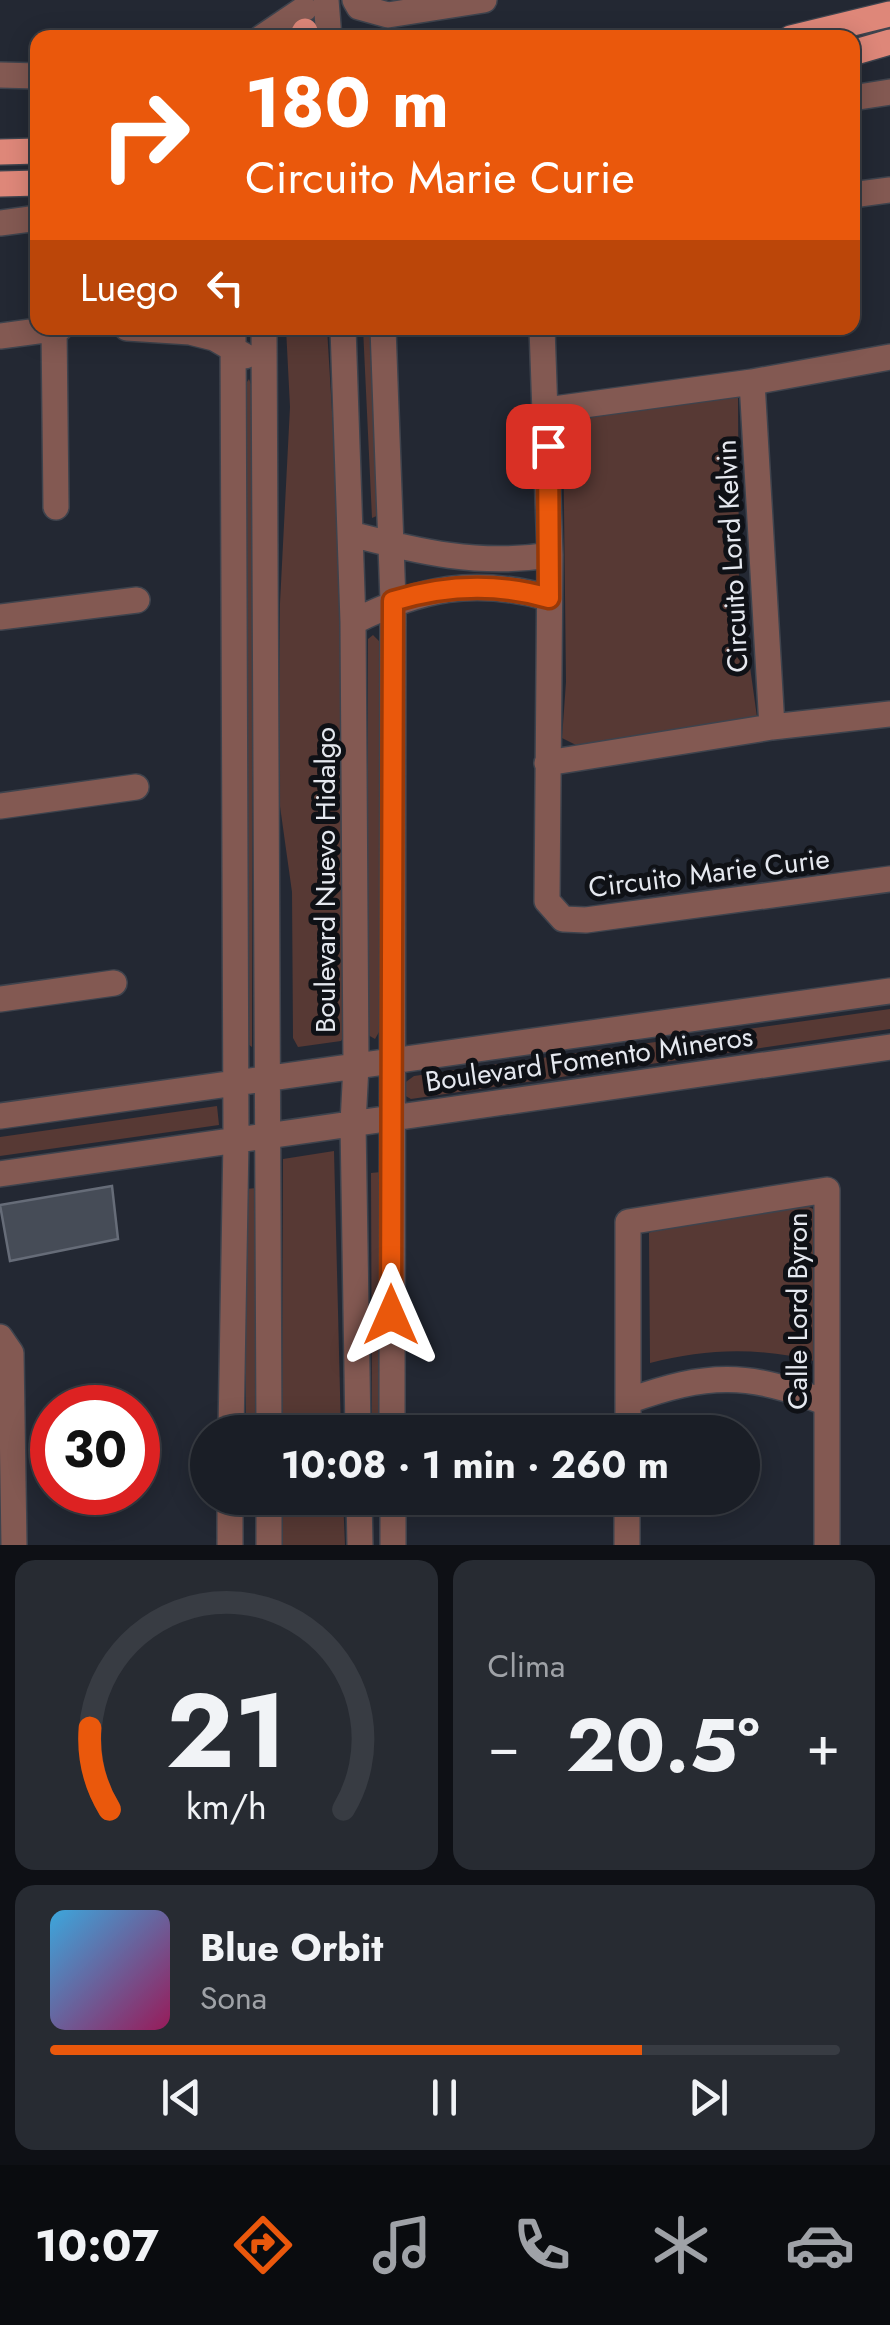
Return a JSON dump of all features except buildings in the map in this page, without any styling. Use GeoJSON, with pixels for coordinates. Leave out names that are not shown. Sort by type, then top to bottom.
{"type":"FeatureCollection","features":[{"type":"Feature","properties":{"kind":"main road"},"geometry":{"type":"LineString","coordinates":[[824,30],[890,14]]}},
{"type":"Feature","properties":{"kind":"main road"},"geometry":{"type":"LineString","coordinates":[[860,51],[890,42]]}},
{"type":"Feature","properties":{"kind":"main road"},"geometry":{"type":"LineString","coordinates":[[0,152],[30,151]]}},
{"type":"Feature","properties":{"kind":"main road"},"geometry":{"type":"LineString","coordinates":[[0,184],[30,183]]}},
{"type":"Feature","properties":{"kind":"street"},"geometry":{"type":"LineString","coordinates":[[357,3],[388,15],[484,0]]}},
{"type":"Feature","properties":{"kind":"street"},"geometry":{"type":"LineString","coordinates":[[286,30],[311,22]]}},
{"type":"Feature","properties":{"kind":"street"},"geometry":{"type":"LineString","coordinates":[[0,75],[30,76]]}},
{"type":"Feature","properties":{"kind":"street"},"geometry":{"type":"LineString","coordinates":[[860,97],[890,92]]}},
{"type":"Feature","properties":{"kind":"street"},"geometry":{"type":"LineString","coordinates":[[860,194],[890,190]]}},
{"type":"Feature","properties":{"kind":"street"},"geometry":{"type":"LineString","coordinates":[[0,223],[30,219]]}},
{"type":"Feature","properties":{"kind":"street"},"geometry":{"type":"LineString","coordinates":[[0,336],[30,332]]}},
{"type":"Feature","properties":{"kind":"street"},"geometry":{"type":"LineString","coordinates":[[56,507],[57,335]]}},
{"type":"Feature","properties":{"kind":"street"},"geometry":{"type":"LineString","coordinates":[[202,335],[233,338],[266,378]]}},
{"type":"Feature","properties":{"kind":"street","name":"Boulevard Nuevo Hidalgo"},"geometry":{"type":"LineString","coordinates":[[264,335],[269,1415]]}},
{"type":"Feature","properties":{"kind":"street","name":"Boulevard Nuevo Hidalgo"},"geometry":{"type":"LineString","coordinates":[[343,335],[354,622],[356,1066],[352,1123],[358,1415]]}},
{"type":"Feature","properties":{"kind":"street"},"geometry":{"type":"LineString","coordinates":[[384,335],[393,601],[392,1415]]}},
{"type":"Feature","properties":{"kind":"street","name":"Circuito Marie Curie"},"geometry":{"type":"LineString","coordinates":[[543,335],[550,554],[547,901],[563,920],[586,920],[890,880]]}},
{"type":"Feature","properties":{"kind":"street"},"geometry":{"type":"LineString","coordinates":[[232,1415],[236,1140],[233,338]]}},
{"type":"Feature","properties":{"kind":"street"},"geometry":{"type":"LineString","coordinates":[[548,410],[752,382],[890,357]]}},
{"type":"Feature","properties":{"kind":"street","name":"Circuito Lord Kelvin"},"geometry":{"type":"LineString","coordinates":[[752,382],[772,727]]}},
{"type":"Feature","properties":{"kind":"street"},"geometry":{"type":"LineString","coordinates":[[350,534],[392,546],[483,562],[550,554]]}},
{"type":"Feature","properties":{"kind":"street"},"geometry":{"type":"LineString","coordinates":[[354,622],[393,601],[473,587],[524,591],[549,598]]}},
{"type":"Feature","properties":{"kind":"street"},"geometry":{"type":"LineString","coordinates":[[0,616],[137,600]]}},
{"type":"Feature","properties":{"kind":"street"},"geometry":{"type":"LineString","coordinates":[[547,762],[772,727],[890,714]]}},
{"type":"Feature","properties":{"kind":"street"},"geometry":{"type":"LineString","coordinates":[[0,806],[136,786]]}},
{"type":"Feature","properties":{"kind":"street"},"geometry":{"type":"LineString","coordinates":[[0,999],[114,984]]}},
{"type":"Feature","properties":{"kind":"street","name":"Boulevard Fomento Mineros"},"geometry":{"type":"LineString","coordinates":[[0,1116],[890,992]]}},
{"type":"Feature","properties":{"kind":"street","name":"Boulevard Fomento Mineros"},"geometry":{"type":"LineString","coordinates":[[0,1174],[890,1047]]}},
{"type":"Feature","properties":{"kind":"street","name":"Calle Lord Byron"},"geometry":{"type":"LineString","coordinates":[[628,1415],[628,1222],[828,1190],[828,1545]]}},
{"type":"Feature","properties":{"kind":"street"},"geometry":{"type":"LineString","coordinates":[[0,1337],[10,1353],[7,1520],[14,1545]]}},
{"type":"Feature","properties":{"kind":"street"},"geometry":{"type":"LineString","coordinates":[[628,1401],[678,1383],[729,1378],[780,1384],[827,1403]]}},
{"type":"Feature","properties":{"kind":"street"},"geometry":{"type":"LineString","coordinates":[[230,1515],[230,1545]]}},
{"type":"Feature","properties":{"kind":"street"},"geometry":{"type":"LineString","coordinates":[[269,1515],[269,1545]]}},
{"type":"Feature","properties":{"kind":"street"},"geometry":{"type":"LineString","coordinates":[[360,1515],[360,1545]]}},
{"type":"Feature","properties":{"kind":"street"},"geometry":{"type":"LineString","coordinates":[[392,1515],[393,1545]]}},
{"type":"Feature","properties":{"kind":"street"},"geometry":{"type":"LineString","coordinates":[[627,1545],[628,1515]]}},
{"type":"Feature","properties":{"kind":"shaded area"},"geometry":{"type":"Polygon","coordinates":[[[286,335],[327,335],[342,578],[345,1035],[341,1041],[298,1047],[293,1038],[292,892],[278,792],[280,603],[290,407],[286,335]]]}},
{"type":"Feature","properties":{"kind":"shaded area"},"geometry":{"type":"Polygon","coordinates":[[[363,335],[374,335],[379,515],[372,518],[363,335]]]}},
{"type":"Feature","properties":{"kind":"shaded area"},"geometry":{"type":"Polygon","coordinates":[[[249,379],[253,390],[252,1047],[245,1042],[243,388],[249,379]]]}},
{"type":"Feature","properties":{"kind":"shaded area"},"geometry":{"type":"Polygon","coordinates":[[[738,397],[739,588],[757,717],[576,745],[562,738],[566,682],[563,421],[738,397]]]}},
{"type":"Feature","properties":{"kind":"shaded area"},"geometry":{"type":"Polygon","coordinates":[[[373,635],[380,642],[379,1032],[375,1039],[368,1035],[368,639],[373,635]]]}},
{"type":"Feature","properties":{"kind":"shaded area"},"geometry":{"type":"Polygon","coordinates":[[[890,1009],[890,1029],[411,1099],[402,1094],[403,1084],[414,1076],[890,1009]]]}},
{"type":"Feature","properties":{"kind":"shaded area"},"geometry":{"type":"Polygon","coordinates":[[[217,1106],[219,1125],[0,1156],[0,1137],[217,1106]]]}},
{"type":"Feature","properties":{"kind":"shaded area"},"geometry":{"type":"Polygon","coordinates":[[[334,1151],[341,1415],[282,1415],[283,1159],[334,1151]]]}},
{"type":"Feature","properties":{"kind":"shaded area"},"geometry":{"type":"Polygon","coordinates":[[[381,1172],[383,1415],[372,1415],[371,1173],[381,1172]]]}},
{"type":"Feature","properties":{"kind":"shaded area"},"geometry":{"type":"Polygon","coordinates":[[[256,1188],[256,1415],[246,1415],[246,1189],[256,1188]]]}},
{"type":"Feature","properties":{"kind":"shaded area"},"geometry":{"type":"Polygon","coordinates":[[[807,1206],[813,1209],[818,1221],[818,1362],[734,1351],[650,1363],[649,1233],[660,1226],[807,1206]]]}},
{"type":"Feature","properties":{"kind":"shaded area"},"geometry":{"type":"Polygon","coordinates":[[[281,1515],[344,1515],[345,1545],[281,1545],[281,1515]]]}},
{"type":"Feature","properties":{"kind":"route"},"geometry":{"type":"LineString","coordinates":[[391,1315],[393,601],[473,587],[524,591],[549,598],[548,446]]}}]}
